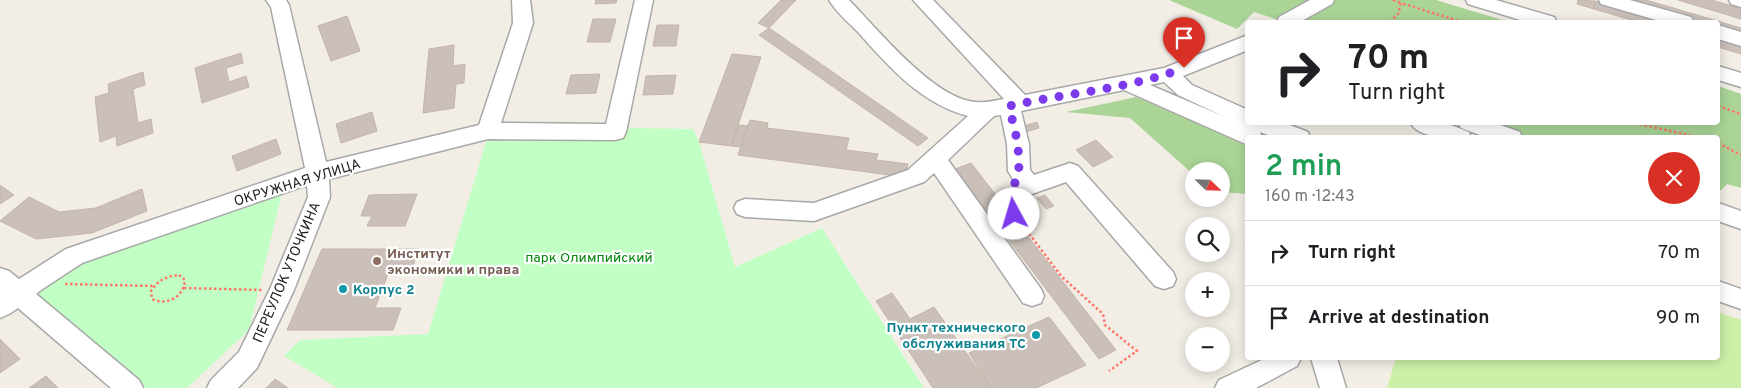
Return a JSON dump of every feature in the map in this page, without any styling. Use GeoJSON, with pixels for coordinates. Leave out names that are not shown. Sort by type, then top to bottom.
{"type":"FeatureCollection","features":[{"type":"Feature","properties":{"kind":"street","name":"ПЕРЕУЛОК УТОЧКИНА"},"geometry":{"type":"LineString","coordinates":[[220,388],[248,360],[282,290],[319,197],[317,173],[280,5],[275,0]]}},
{"type":"Feature","properties":{"kind":"street"},"geometry":{"type":"LineString","coordinates":[[488,131],[523,23],[521,0]]}},
{"type":"Feature","properties":{"kind":"street","name":"ОКРУЖНАЯ УЛИЦА"},"geometry":{"type":"LineString","coordinates":[[17,294],[74,256],[317,173],[488,131],[615,132],[644,0]]}},
{"type":"Feature","properties":{"kind":"street"},"geometry":{"type":"LineString","coordinates":[[838,0],[925,88],[949,102],[965,108],[1006,106],[1168,74],[1245,43]]}},
{"type":"Feature","properties":{"kind":"street"},"geometry":{"type":"LineString","coordinates":[[922,0],[1006,106],[1018,144],[1019,171],[1030,186],[1070,172],[1164,279]]}},
{"type":"Feature","properties":{"kind":"street"},"geometry":{"type":"LineString","coordinates":[[1293,20],[1325,0]]}},
{"type":"Feature","properties":{"kind":"street"},"geometry":{"type":"LineString","coordinates":[[1475,0],[1540,20]]}},
{"type":"Feature","properties":{"kind":"street"},"geometry":{"type":"LineString","coordinates":[[1608,0],[1677,20]]}},
{"type":"Feature","properties":{"kind":"street"},"geometry":{"type":"LineString","coordinates":[[1720,33],[1741,39]]}},
{"type":"Feature","properties":{"kind":"street"},"geometry":{"type":"LineString","coordinates":[[1168,74],[1185,90],[1245,118]]}},
{"type":"Feature","properties":{"kind":"street"},"geometry":{"type":"LineString","coordinates":[[1720,74],[1741,80]]}},
{"type":"Feature","properties":{"kind":"street"},"geometry":{"type":"LineString","coordinates":[[1127,83],[1245,135]]}},
{"type":"Feature","properties":{"kind":"street"},"geometry":{"type":"LineString","coordinates":[[745,208],[814,212],[916,176],[935,158],[1006,106]]}},
{"type":"Feature","properties":{"kind":"street"},"geometry":{"type":"LineString","coordinates":[[1266,125],[1292,135]]}},
{"type":"Feature","properties":{"kind":"street"},"geometry":{"type":"LineString","coordinates":[[1428,125],[1453,135]]}},
{"type":"Feature","properties":{"kind":"street"},"geometry":{"type":"LineString","coordinates":[[1472,125],[1487,135]]}},
{"type":"Feature","properties":{"kind":"street"},"geometry":{"type":"LineString","coordinates":[[1476,125],[1504,135]]}},
{"type":"Feature","properties":{"kind":"street"},"geometry":{"type":"LineString","coordinates":[[935,158],[1032,296]]}},
{"type":"Feature","properties":{"kind":"street"},"geometry":{"type":"LineString","coordinates":[[1720,213],[1741,220]]}},
{"type":"Feature","properties":{"kind":"street"},"geometry":{"type":"LineString","coordinates":[[0,278],[130,388]]}},
{"type":"Feature","properties":{"kind":"street"},"geometry":{"type":"LineString","coordinates":[[1720,291],[1741,299]]}},
{"type":"Feature","properties":{"kind":"street"},"geometry":{"type":"LineString","coordinates":[[1228,388],[1268,370],[1285,360]]}},
{"type":"Feature","properties":{"kind":"street"},"geometry":{"type":"LineString","coordinates":[[1325,360],[1333,388]]}},
{"type":"Feature","properties":{"kind":"path"},"geometry":{"type":"LineString","coordinates":[[1393,0],[1456,20]]}},
{"type":"Feature","properties":{"kind":"path"},"geometry":{"type":"LineString","coordinates":[[1392,20],[1398,14],[1401,3]]}},
{"type":"Feature","properties":{"kind":"path"},"geometry":{"type":"LineString","coordinates":[[1720,107],[1741,114]]}},
{"type":"Feature","properties":{"kind":"path"},"geometry":{"type":"LineString","coordinates":[[1644,125],[1688,135]]}},
{"type":"Feature","properties":{"kind":"path"},"geometry":{"type":"LineString","coordinates":[[1720,144],[1741,155]]}},
{"type":"Feature","properties":{"kind":"path"},"geometry":{"type":"LineString","coordinates":[[1019,171],[1010,197],[1014,214],[1062,277],[1103,314],[1105,325],[1137,352],[1109,371]]}},
{"type":"Feature","properties":{"kind":"path"},"geometry":{"type":"LineString","coordinates":[[179,275],[185,280],[184,288],[171,300],[155,301],[150,295],[154,286],[162,278],[179,275]]}},
{"type":"Feature","properties":{"kind":"path"},"geometry":{"type":"LineString","coordinates":[[17,294],[154,286]]}},
{"type":"Feature","properties":{"kind":"path"},"geometry":{"type":"LineString","coordinates":[[184,288],[282,290]]}},
{"type":"Feature","properties":{"kind":"green space"},"geometry":{"type":"Polygon","coordinates":[[[1169,0],[1436,0],[1502,20],[1279,20],[1254,12],[1237,29],[1169,0]]]}},
{"type":"Feature","properties":{"kind":"green space"},"geometry":{"type":"Polygon","coordinates":[[[1720,87],[1741,94],[1741,188],[1727,184],[1720,191],[1720,135],[1516,135],[1486,125],[1720,125],[1720,87]]]}},
{"type":"Feature","properties":{"kind":"green space"},"geometry":{"type":"Polygon","coordinates":[[[1136,97],[1245,142],[1245,194],[1230,193],[1230,162],[1185,162],[1185,167],[1130,118],[1066,112],[1136,97]]]}},
{"type":"Feature","properties":{"kind":"green space","name":"парк Олимпийский"},"geometry":{"type":"Polygon","coordinates":[[[501,126],[693,129],[699,142],[735,267],[822,228],[924,388],[338,388],[284,356],[300,340],[428,334],[486,142],[501,126]]]}},
{"type":"Feature","properties":{"kind":"green space"},"geometry":{"type":"Polygon","coordinates":[[[282,193],[249,330],[187,388],[120,388],[20,302],[78,264],[282,193]]]}},
{"type":"Feature","properties":{"kind":"green space"},"geometry":{"type":"Polygon","coordinates":[[[1720,313],[1741,320],[1741,388],[1387,388],[1395,360],[1720,360],[1720,313]]]}},
{"type":"Feature","properties":{"kind":"building"},"geometry":{"type":"Polygon","coordinates":[[[596,0],[617,0],[616,3],[595,4],[596,0]]]}},
{"type":"Feature","properties":{"kind":"building"},"geometry":{"type":"Polygon","coordinates":[[[781,0],[796,0],[769,28],[758,23],[781,0]]]}},
{"type":"Feature","properties":{"kind":"building"},"geometry":{"type":"Polygon","coordinates":[[[1578,0],[1595,1],[1594,9],[1577,4],[1578,0]]]}},
{"type":"Feature","properties":{"kind":"building"},"geometry":{"type":"Polygon","coordinates":[[[1621,0],[1646,0],[1714,20],[1689,20],[1621,0]]]}},
{"type":"Feature","properties":{"kind":"building"},"geometry":{"type":"Polygon","coordinates":[[[1678,0],[1712,0],[1741,9],[1741,19],[1678,0]]]}},
{"type":"Feature","properties":{"kind":"building"},"geometry":{"type":"Polygon","coordinates":[[[1595,1],[1656,20],[1631,20],[1594,9],[1595,1]]]}},
{"type":"Feature","properties":{"kind":"building"},"geometry":{"type":"Polygon","coordinates":[[[347,16],[360,51],[331,61],[318,26],[347,16]]]}},
{"type":"Feature","properties":{"kind":"building"},"geometry":{"type":"Polygon","coordinates":[[[593,19],[616,19],[610,42],[587,42],[593,19]]]}},
{"type":"Feature","properties":{"kind":"building"},"geometry":{"type":"Polygon","coordinates":[[[1720,22],[1741,28],[1741,36],[1720,30],[1720,22]]]}},
{"type":"Feature","properties":{"kind":"building"},"geometry":{"type":"Polygon","coordinates":[[[657,25],[679,25],[676,46],[653,46],[657,25]]]}},
{"type":"Feature","properties":{"kind":"building"},"geometry":{"type":"Polygon","coordinates":[[[769,28],[928,138],[918,146],[759,35],[769,28]]]}},
{"type":"Feature","properties":{"kind":"building"},"geometry":{"type":"Polygon","coordinates":[[[1720,39],[1741,45],[1741,54],[1720,48],[1720,39]]]}},
{"type":"Feature","properties":{"kind":"building"},"geometry":{"type":"Polygon","coordinates":[[[454,45],[453,66],[465,64],[464,83],[456,84],[454,108],[423,113],[429,49],[454,45]]]}},
{"type":"Feature","properties":{"kind":"building"},"geometry":{"type":"Polygon","coordinates":[[[241,53],[243,63],[226,68],[229,82],[246,76],[249,87],[202,103],[195,68],[241,53]]]}},
{"type":"Feature","properties":{"kind":"building"},"geometry":{"type":"Polygon","coordinates":[[[732,54],[761,57],[731,146],[699,142],[732,54]]]}},
{"type":"Feature","properties":{"kind":"building"},"geometry":{"type":"Polygon","coordinates":[[[143,72],[145,85],[133,89],[138,123],[151,119],[153,133],[117,146],[116,136],[100,142],[95,97],[109,93],[108,84],[143,72]]]}},
{"type":"Feature","properties":{"kind":"building"},"geometry":{"type":"Polygon","coordinates":[[[600,74],[596,93],[566,94],[571,75],[600,74]]]}},
{"type":"Feature","properties":{"kind":"building"},"geometry":{"type":"Polygon","coordinates":[[[676,75],[673,94],[643,95],[646,76],[676,75]]]}},
{"type":"Feature","properties":{"kind":"building"},"geometry":{"type":"Polygon","coordinates":[[[372,112],[377,131],[341,143],[336,124],[372,112]]]}},
{"type":"Feature","properties":{"kind":"building"},"geometry":{"type":"Polygon","coordinates":[[[750,120],[768,123],[767,128],[849,138],[846,150],[878,154],[876,160],[908,164],[905,177],[738,155],[750,120]]]}},
{"type":"Feature","properties":{"kind":"building"},"geometry":{"type":"Polygon","coordinates":[[[1037,122],[1039,128],[1026,132],[1024,126],[1037,122]]]}},
{"type":"Feature","properties":{"kind":"building"},"geometry":{"type":"Polygon","coordinates":[[[738,125],[748,126],[741,147],[731,146],[738,125]]]}},
{"type":"Feature","properties":{"kind":"building"},"geometry":{"type":"Polygon","coordinates":[[[276,139],[281,154],[237,171],[232,156],[276,139]]]}},
{"type":"Feature","properties":{"kind":"building"},"geometry":{"type":"Polygon","coordinates":[[[1096,140],[1113,157],[1093,167],[1076,150],[1096,140]]]}},
{"type":"Feature","properties":{"kind":"building"},"geometry":{"type":"Polygon","coordinates":[[[971,163],[1116,350],[1099,359],[955,169],[971,163]]]}},
{"type":"Feature","properties":{"kind":"building"},"geometry":{"type":"Polygon","coordinates":[[[0,185],[14,195],[0,204],[0,185]]]}},
{"type":"Feature","properties":{"kind":"building"},"geometry":{"type":"Polygon","coordinates":[[[142,189],[147,211],[92,233],[36,239],[0,221],[29,197],[59,212],[96,208],[142,189]]]}},
{"type":"Feature","properties":{"kind":"building"},"geometry":{"type":"Polygon","coordinates":[[[417,194],[405,226],[367,226],[372,216],[361,216],[369,195],[417,194]]]}},
{"type":"Feature","properties":{"kind":"building"},"geometry":{"type":"Polygon","coordinates":[[[1045,195],[1054,206],[1046,209],[1037,198],[1045,195]]]}},
{"type":"Feature","properties":{"kind":"building","name":"Корпус 2"},"geometry":{"type":"Polygon","coordinates":[[[322,249],[419,249],[412,269],[390,269],[375,308],[401,308],[393,330],[287,330],[322,249]]]}},
{"type":"Feature","properties":{"kind":"building"},"geometry":{"type":"Polygon","coordinates":[[[892,293],[910,319],[934,307],[991,388],[933,388],[876,301],[892,293]]]}},
{"type":"Feature","properties":{"kind":"building","name":"Пункт технического обслуживания ТС"},"geometry":{"type":"Polygon","coordinates":[[[1049,317],[1086,365],[1036,388],[991,388],[969,353],[1049,317]]]}},
{"type":"Feature","properties":{"kind":"building"},"geometry":{"type":"Polygon","coordinates":[[[0,339],[20,359],[0,373],[0,339]]]}},
{"type":"Feature","properties":{"kind":"building"},"geometry":{"type":"Polygon","coordinates":[[[46,376],[58,388],[29,388],[46,376]]]}},
{"type":"Feature","properties":{"kind":"building"},"geometry":{"type":"Polygon","coordinates":[[[275,379],[288,388],[266,388],[275,379]]]}},
{"type":"Feature","properties":{"kind":"place","name":"Институт экономики и права"},"geometry":{"type":"Point","coordinates":[377,261]}},
{"type":"Feature","properties":{"kind":"place","name":"Корпус 2"},"geometry":{"type":"Point","coordinates":[343,289]}},
{"type":"Feature","properties":{"kind":"place","name":"Пункт технического обслуживания ТС"},"geometry":{"type":"Point","coordinates":[1036,335]}},
{"type":"Feature","properties":{"kind":"route"},"geometry":{"type":"LineString","coordinates":[[1014,214],[1010,197],[1019,171],[1018,144],[1009,106],[1127,83],[1168,74],[1184,68]]}}]}
